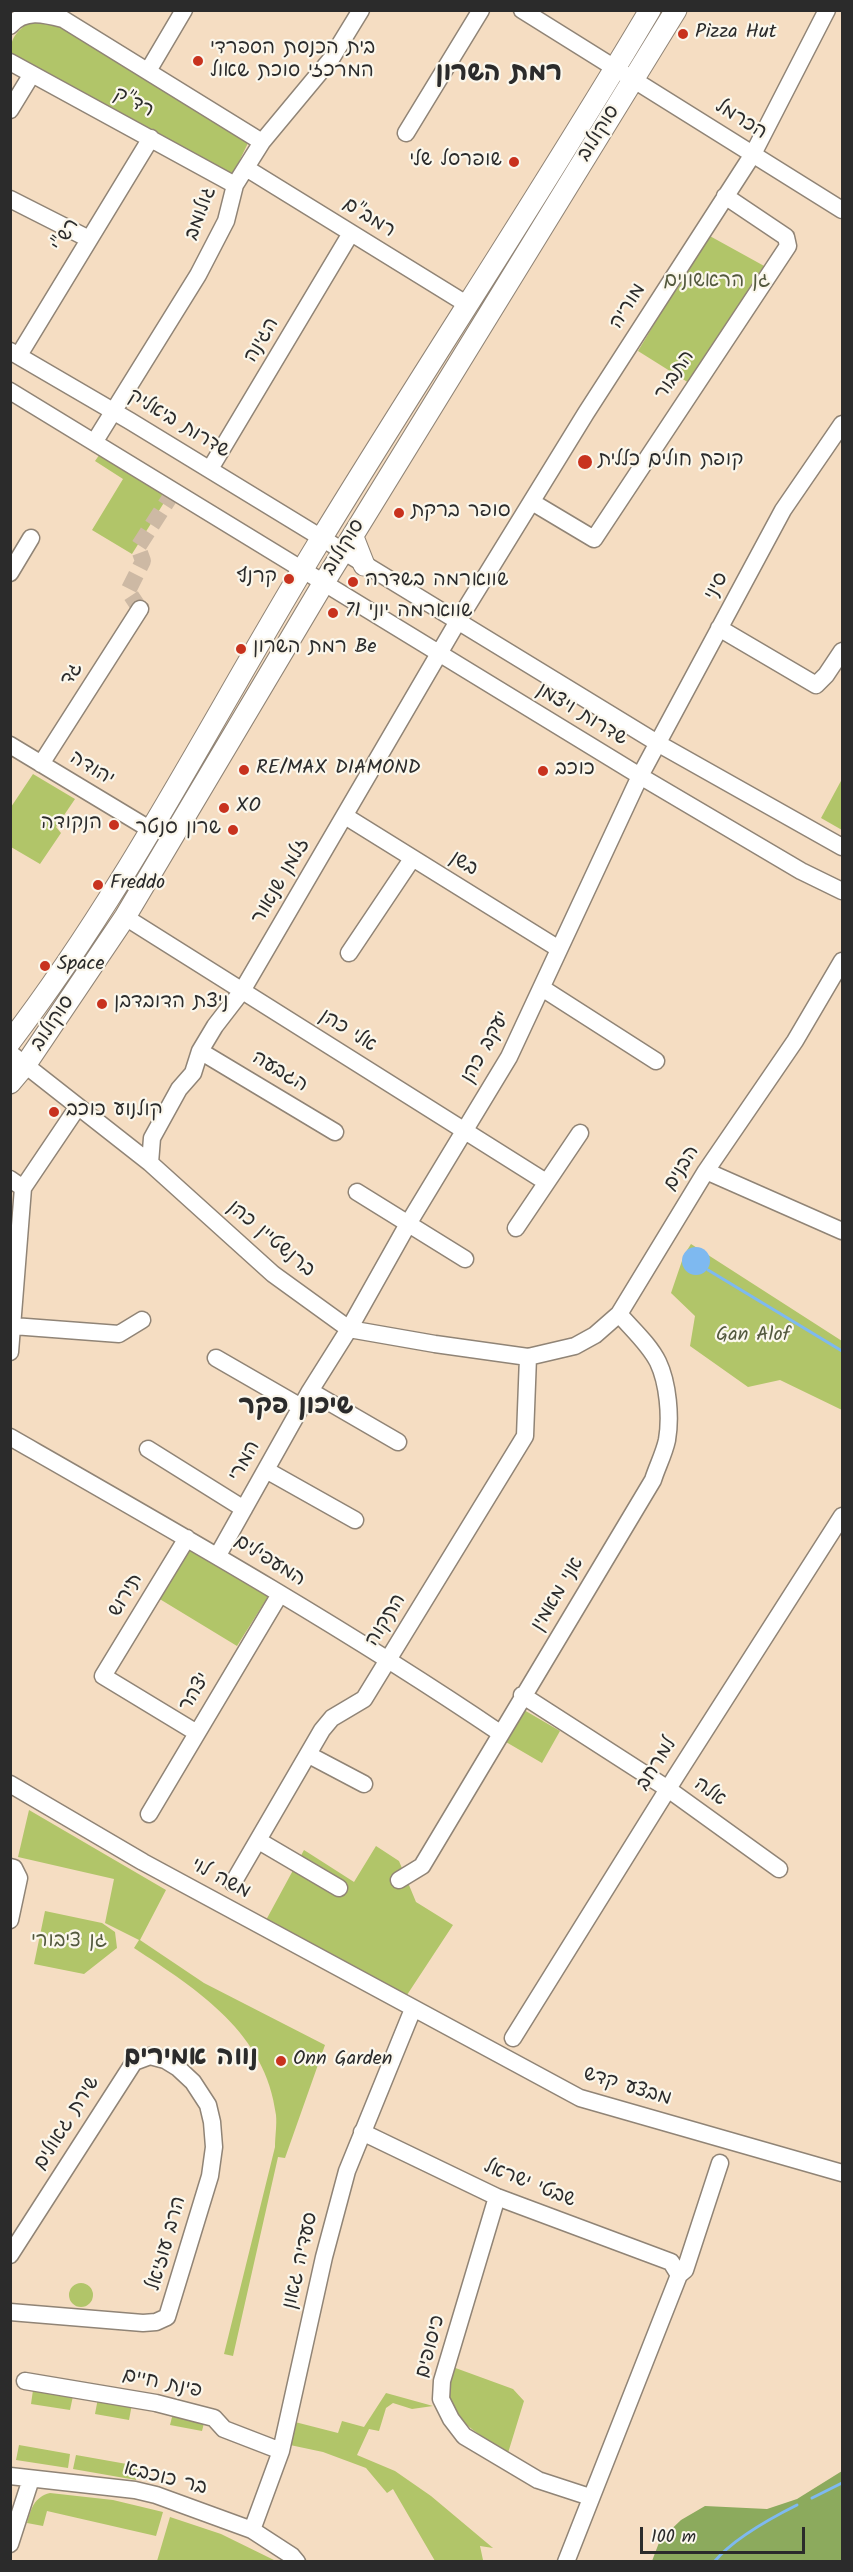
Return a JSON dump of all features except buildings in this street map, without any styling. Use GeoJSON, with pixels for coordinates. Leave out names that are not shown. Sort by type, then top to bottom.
{"type":"FeatureCollection","features":[{"type":"Feature","properties":{"kind":"main road","name":"סוקולוב"},"geometry":{"type":"LineString","coordinates":[[10,1042],[17,1026],[104,908],[321,538],[650,10]]}},
{"type":"Feature","properties":{"kind":"main road","name":"סוקולוב"},"geometry":{"type":"LineString","coordinates":[[10,1083],[18,1059],[125,917],[323,584],[676,10]]}},
{"type":"Feature","properties":{"kind":"main road"},"geometry":{"type":"LineString","coordinates":[[348,545],[364,565]]}},
{"type":"Feature","properties":{"kind":"street"},"geometry":{"type":"LineString","coordinates":[[148,71],[184,10]]}},
{"type":"Feature","properties":{"kind":"street","name":"גולומב"},"geometry":{"type":"LineString","coordinates":[[95,441],[204,266],[226,221],[235,185],[262,142],[330,59],[361,10]]}},
{"type":"Feature","properties":{"kind":"street"},"geometry":{"type":"LineString","coordinates":[[406,133],[481,10]]}},
{"type":"Feature","properties":{"kind":"street","name":"הכרמל"},"geometry":{"type":"LineString","coordinates":[[522,10],[843,210]]}},
{"type":"Feature","properties":{"kind":"street","name":"מוריה"},"geometry":{"type":"LineString","coordinates":[[458,621],[586,413],[753,154],[827,10]]}},
{"type":"Feature","properties":{"kind":"street"},"geometry":{"type":"LineString","coordinates":[[10,26],[17,19],[38,13],[65,15],[148,71],[262,142]]}},
{"type":"Feature","properties":{"kind":"street","name":"רד\"ק"},"geometry":{"type":"LineString","coordinates":[[10,62],[235,185]]}},
{"type":"Feature","properties":{"kind":"street"},"geometry":{"type":"LineString","coordinates":[[10,111],[32,74]]}},
{"type":"Feature","properties":{"kind":"street","name":"רש\"י"},"geometry":{"type":"LineString","coordinates":[[15,353],[151,138]]}},
{"type":"Feature","properties":{"kind":"street","name":"רמב\"ם"},"geometry":{"type":"LineString","coordinates":[[246,168],[468,305]]}},
{"type":"Feature","properties":{"kind":"street","name":"התבור"},"geometry":{"type":"LineString","coordinates":[[532,502],[594,539],[788,246],[786,237],[774,226],[725,196]]}},
{"type":"Feature","properties":{"kind":"street"},"geometry":{"type":"LineString","coordinates":[[10,199],[89,239]]}},
{"type":"Feature","properties":{"kind":"street","name":"הגינה"},"geometry":{"type":"LineString","coordinates":[[210,469],[351,233]]}},
{"type":"Feature","properties":{"kind":"street","name":"שדרות ביאליק"},"geometry":{"type":"LineString","coordinates":[[15,353],[113,410],[321,538]]}},
{"type":"Feature","properties":{"kind":"street"},"geometry":{"type":"LineString","coordinates":[[10,391],[95,441],[302,571]]}},
{"type":"Feature","properties":{"kind":"street","name":"סיני"},"geometry":{"type":"LineString","coordinates":[[640,776],[783,510],[843,424]]}},
{"type":"Feature","properties":{"kind":"street"},"geometry":{"type":"LineString","coordinates":[[11,572],[31,538]]}},
{"type":"Feature","properties":{"kind":"street"},"geometry":{"type":"LineString","coordinates":[[321,538],[348,545]]}},
{"type":"Feature","properties":{"kind":"street","name":"שדרות ויצמן"},"geometry":{"type":"LineString","coordinates":[[364,565],[659,744],[843,847]]}},
{"type":"Feature","properties":{"kind":"street","name":"שדרות ויצמן"},"geometry":{"type":"LineString","coordinates":[[302,571],[640,776],[801,871],[843,891]]}},
{"type":"Feature","properties":{"kind":"street","name":"גד"},"geometry":{"type":"LineString","coordinates":[[41,764],[140,609]]}},
{"type":"Feature","properties":{"kind":"street","name":"זלמן שנאור"},"geometry":{"type":"LineString","coordinates":[[150,1163],[152,1138],[179,1089],[193,1073],[200,1051],[215,1026],[243,991],[458,621]]}},
{"type":"Feature","properties":{"kind":"street"},"geometry":{"type":"LineString","coordinates":[[720,628],[816,685],[843,651]]}},
{"type":"Feature","properties":{"kind":"street","name":"יהודה"},"geometry":{"type":"LineString","coordinates":[[10,745],[151,830]]}},
{"type":"Feature","properties":{"kind":"street","name":"יעקב כהן"},"geometry":{"type":"LineString","coordinates":[[349,1329],[408,1224],[508,1057],[640,776]]}},
{"type":"Feature","properties":{"kind":"street","name":"בשן"},"geometry":{"type":"LineString","coordinates":[[345,816],[559,949]]}},
{"type":"Feature","properties":{"kind":"street"},"geometry":{"type":"LineString","coordinates":[[349,953],[411,858]]}},
{"type":"Feature","properties":{"kind":"street","name":"אלי כהן"},"geometry":{"type":"LineString","coordinates":[[125,917],[546,1182]]}},
{"type":"Feature","properties":{"kind":"street","name":"הבנים"},"geometry":{"type":"LineString","coordinates":[[528,1357],[575,1346],[596,1335],[619,1314],[706,1171],[795,1041],[843,962]]}},
{"type":"Feature","properties":{"kind":"street"},"geometry":{"type":"LineString","coordinates":[[542,988],[656,1061]]}},
{"type":"Feature","properties":{"kind":"street","name":"הגבעה"},"geometry":{"type":"LineString","coordinates":[[200,1051],[335,1132]]}},
{"type":"Feature","properties":{"kind":"street","name":"ברנשטיין כהן"},"geometry":{"type":"LineString","coordinates":[[18,1059],[150,1163],[273,1274],[349,1329],[528,1357]]}},
{"type":"Feature","properties":{"kind":"street"},"geometry":{"type":"LineString","coordinates":[[10,1352],[13,1326],[17,1183],[77,1107]]}},
{"type":"Feature","properties":{"kind":"street"},"geometry":{"type":"LineString","coordinates":[[516,1228],[580,1133]]}},
{"type":"Feature","properties":{"kind":"street"},"geometry":{"type":"LineString","coordinates":[[706,1171],[843,1231]]}},
{"type":"Feature","properties":{"kind":"street"},"geometry":{"type":"LineString","coordinates":[[357,1192],[465,1259]]}},
{"type":"Feature","properties":{"kind":"street","name":"אני מאמין"},"geometry":{"type":"LineString","coordinates":[[399,1880],[422,1866],[522,1695],[653,1480],[667,1440],[668,1411],[658,1363],[647,1346],[619,1314]]}},
{"type":"Feature","properties":{"kind":"street"},"geometry":{"type":"LineString","coordinates":[[13,1326],[119,1334],[142,1320]]}},
{"type":"Feature","properties":{"kind":"street","name":"המרי"},"geometry":{"type":"LineString","coordinates":[[218,1555],[310,1391],[349,1329]]}},
{"type":"Feature","properties":{"kind":"street","name":"התקוה"},"geometry":{"type":"LineString","coordinates":[[234,1883],[322,1730],[332,1718],[364,1700],[525,1436],[528,1357]]}},
{"type":"Feature","properties":{"kind":"street"},"geometry":{"type":"LineString","coordinates":[[216,1358],[301,1407]]}},
{"type":"Feature","properties":{"kind":"street"},"geometry":{"type":"LineString","coordinates":[[310,1391],[398,1442]]}},
{"type":"Feature","properties":{"kind":"street","name":"המעפילים"},"geometry":{"type":"LineString","coordinates":[[10,1437],[218,1555],[460,1705],[500,1733]]}},
{"type":"Feature","properties":{"kind":"street"},"geometry":{"type":"LineString","coordinates":[[148,1449],[244,1509]]}},
{"type":"Feature","properties":{"kind":"street"},"geometry":{"type":"LineString","coordinates":[[266,1470],[355,1520]]}},
{"type":"Feature","properties":{"kind":"street","name":"למרחב"},"geometry":{"type":"LineString","coordinates":[[513,2038],[668,1789],[843,1516]]}},
{"type":"Feature","properties":{"kind":"street","name":"תירוש"},"geometry":{"type":"LineString","coordinates":[[187,1538],[103,1676],[197,1733]]}},
{"type":"Feature","properties":{"kind":"street","name":"יצהר"},"geometry":{"type":"LineString","coordinates":[[148,1814],[280,1594]]}},
{"type":"Feature","properties":{"kind":"street","name":"אלה"},"geometry":{"type":"LineString","coordinates":[[522,1695],[668,1789],[779,1869]]}},
{"type":"Feature","properties":{"kind":"street"},"geometry":{"type":"LineString","coordinates":[[309,1755],[364,1784]]}},
{"type":"Feature","properties":{"kind":"street","name":"משה לוי"},"geometry":{"type":"LineString","coordinates":[[10,1784],[143,1862],[413,2008]]}},
{"type":"Feature","properties":{"kind":"street"},"geometry":{"type":"LineString","coordinates":[[259,1841],[339,1888]]}},
{"type":"Feature","properties":{"kind":"street"},"geometry":{"type":"LineString","coordinates":[[10,1920],[19,1878],[13,1867]]}},
{"type":"Feature","properties":{"kind":"street","name":"סעדיה גאון"},"geometry":{"type":"LineString","coordinates":[[252,2530],[281,2451],[337,2203],[362,2132],[413,2008]]}},
{"type":"Feature","properties":{"kind":"street","name":"מבצע קדש"},"geometry":{"type":"LineString","coordinates":[[413,2008],[580,2098],[843,2173]]}},
{"type":"Feature","properties":{"kind":"street","name":"שירת גאולים"},"geometry":{"type":"LineString","coordinates":[[10,2255],[129,2067],[134,2062],[150,2056]]}},
{"type":"Feature","properties":{"kind":"street","name":"הרב עוזיאל"},"geometry":{"type":"LineString","coordinates":[[10,2312],[143,2323],[156,2322],[166,2317],[172,2306],[210,2176],[214,2147],[208,2105],[193,2082],[165,2060],[150,2056]]}},
{"type":"Feature","properties":{"kind":"street","name":"שבטי ישראל"},"geometry":{"type":"LineString","coordinates":[[362,2132],[497,2197],[670,2262],[679,2275]]}},
{"type":"Feature","properties":{"kind":"street"},"geometry":{"type":"LineString","coordinates":[[566,2562],[679,2275],[685,2270],[720,2163]]}},
{"type":"Feature","properties":{"kind":"street","name":"כיסופים"},"geometry":{"type":"LineString","coordinates":[[497,2197],[442,2381],[441,2399],[451,2419],[464,2436],[538,2480],[590,2497]]}},
{"type":"Feature","properties":{"kind":"street","name":"פינת חיים"},"geometry":{"type":"LineString","coordinates":[[25,2381],[156,2403],[214,2418],[224,2429],[281,2451]]}},
{"type":"Feature","properties":{"kind":"street","name":"בר כוכבא"},"geometry":{"type":"LineString","coordinates":[[10,2476],[135,2490],[189,2505],[252,2530],[292,2556],[297,2562]]}},
{"type":"Feature","properties":{"kind":"street"},"geometry":{"type":"LineString","coordinates":[[10,2544],[31,2479]]}},
{"type":"Feature","properties":{"kind":"green space"},"geometry":{"type":"Polygon","coordinates":[[[32,20],[59,24],[248,143],[233,174],[11,53],[12,42],[19,30],[32,20]]]}},
{"type":"Feature","properties":{"kind":"green space","name":"גן הראשונים"},"geometry":{"type":"Polygon","coordinates":[[[708,235],[766,267],[689,383],[638,351],[708,235]]]}},
{"type":"Feature","properties":{"kind":"green space"},"geometry":{"type":"Polygon","coordinates":[[[102,451],[170,493],[132,554],[92,530],[123,479],[95,461],[102,451]]]}},
{"type":"Feature","properties":{"kind":"green space"},"geometry":{"type":"Polygon","coordinates":[[[33,774],[75,799],[56,827],[61,833],[40,864],[11,847],[11,807],[33,774]]]}},
{"type":"Feature","properties":{"kind":"green space"},"geometry":{"type":"Polygon","coordinates":[[[842,779],[842,830],[821,818],[842,779]]]}},
{"type":"Feature","properties":{"kind":"green space","name":"Gan Alof"},"geometry":{"type":"Polygon","coordinates":[[[691,1244],[842,1341],[842,1410],[780,1380],[748,1387],[690,1346],[695,1316],[671,1293],[684,1255],[691,1244]]]}},
{"type":"Feature","properties":{"kind":"green space"},"geometry":{"type":"Polygon","coordinates":[[[190,1547],[269,1595],[237,1646],[158,1598],[190,1547]]]}},
{"type":"Feature","properties":{"kind":"green space"},"geometry":{"type":"Polygon","coordinates":[[[524,1710],[560,1731],[542,1763],[506,1742],[524,1710]]]}},
{"type":"Feature","properties":{"kind":"green space"},"geometry":{"type":"Polygon","coordinates":[[[29,1810],[166,1890],[140,1940],[204,1983],[325,2045],[285,2158],[278,2157],[233,2356],[224,2354],[275,2147],[276,2115],[270,2086],[259,2060],[244,2037],[225,2016],[182,1980],[134,1948],[139,1940],[105,1923],[114,1879],[18,1857],[29,1810]]]}},
{"type":"Feature","properties":{"kind":"green space"},"geometry":{"type":"Polygon","coordinates":[[[376,1846],[399,1861],[416,1902],[453,1925],[405,1998],[265,1922],[304,1850],[354,1882],[376,1846]]]}},
{"type":"Feature","properties":{"kind":"green space","name":"גן ציבורי"},"geometry":{"type":"Polygon","coordinates":[[[45,1911],[102,1923],[115,1932],[117,1948],[84,1974],[34,1964],[45,1911]]]}},
{"type":"Feature","properties":{"kind":"green space"},"geometry":{"type":"Polygon","coordinates":[[[81,2283],[90,2286],[93,2295],[90,2304],[81,2307],[72,2304],[69,2295],[72,2286],[81,2283]]]}},
{"type":"Feature","properties":{"kind":"green space"},"geometry":{"type":"Polygon","coordinates":[[[450,2366],[513,2389],[524,2401],[508,2453],[474,2430],[457,2415],[447,2395],[450,2366]]]}},
{"type":"Feature","properties":{"kind":"green space"},"geometry":{"type":"Polygon","coordinates":[[[33,2390],[73,2396],[70,2410],[31,2404],[33,2390]]]}},
{"type":"Feature","properties":{"kind":"green space"},"geometry":{"type":"Polygon","coordinates":[[[386,2393],[433,2406],[412,2409],[393,2403],[386,2408],[379,2431],[369,2429],[357,2455],[395,2471],[431,2496],[493,2548],[480,2546],[483,2560],[435,2561],[393,2489],[387,2493],[366,2468],[323,2452],[290,2445],[295,2422],[338,2433],[342,2421],[364,2427],[386,2393]]]}},
{"type":"Feature","properties":{"kind":"green space"},"geometry":{"type":"Polygon","coordinates":[[[98,2398],[132,2404],[129,2420],[95,2414],[98,2398]]]}},
{"type":"Feature","properties":{"kind":"green space"},"geometry":{"type":"Polygon","coordinates":[[[173,2413],[205,2419],[202,2431],[170,2425],[173,2413]]]}},
{"type":"Feature","properties":{"kind":"green space"},"geometry":{"type":"Polygon","coordinates":[[[19,2445],[70,2454],[68,2468],[16,2460],[19,2445]]]}},
{"type":"Feature","properties":{"kind":"green space"},"geometry":{"type":"Polygon","coordinates":[[[76,2455],[138,2466],[136,2480],[73,2469],[76,2455]]]}},
{"type":"Feature","properties":{"kind":"green space"},"geometry":{"type":"Polygon","coordinates":[[[842,2471],[842,2561],[652,2561],[660,2540],[681,2520],[705,2506],[767,2509],[797,2499],[842,2471]]]}},
{"type":"Feature","properties":{"kind":"green space"},"geometry":{"type":"Polygon","coordinates":[[[50,2493],[113,2500],[163,2512],[156,2536],[47,2511],[43,2526],[27,2523],[32,2508],[40,2497],[50,2493]]]}},
{"type":"Feature","properties":{"kind":"green space"},"geometry":{"type":"Polygon","coordinates":[[[170,2517],[221,2534],[276,2561],[157,2561],[170,2517]]]}},
{"type":"Feature","properties":{"kind":"water"},"geometry":{"type":"Polygon","coordinates":[[[696,1247],[706,1251],[710,1261],[706,1271],[696,1275],[686,1271],[682,1261],[686,1251],[696,1247]]]}},
{"type":"Feature","properties":{"kind":"waterway"},"geometry":{"type":"LineString","coordinates":[[708,1270],[842,1351]]}},
{"type":"Feature","properties":{"kind":"waterway"},"geometry":{"type":"LineString","coordinates":[[812,2498],[842,2483]]}},
{"type":"Feature","properties":{"kind":"waterway"},"geometry":{"type":"LineString","coordinates":[[714,2562],[742,2537],[797,2505]]}},
{"type":"Feature","properties":{"kind":"tunnel"},"geometry":{"type":"LineString","coordinates":[[140,609],[128,591],[143,561],[138,547],[174,491]]}},
{"type":"Feature","properties":{"kind":"place","name":"Pizza Hut"},"geometry":{"type":"Point","coordinates":[683,34]}},
{"type":"Feature","properties":{"kind":"place","name":"בית הכנסת הספרדי המרכזי סוכת שאול"},"geometry":{"type":"Point","coordinates":[198,61]}},
{"type":"Feature","properties":{"kind":"place","name":"שופרסל שלי"},"geometry":{"type":"Point","coordinates":[514,162]}},
{"type":"Feature","properties":{"kind":"place","name":"קופת חולים כללית"},"geometry":{"type":"Point","coordinates":[585,462]}},
{"type":"Feature","properties":{"kind":"place","name":"סופר ברקת"},"geometry":{"type":"Point","coordinates":[399,513]}},
{"type":"Feature","properties":{"kind":"place","name":"קרנף"},"geometry":{"type":"Point","coordinates":[289,579]}},
{"type":"Feature","properties":{"kind":"place","name":"שווארמה בשדרה"},"geometry":{"type":"Point","coordinates":[353,582]}},
{"type":"Feature","properties":{"kind":"place","name":"שווארמה יוני 71"},"geometry":{"type":"Point","coordinates":[333,613]}},
{"type":"Feature","properties":{"kind":"place","name":"רמת השרון Be"},"geometry":{"type":"Point","coordinates":[241,649]}},
{"type":"Feature","properties":{"kind":"place","name":"RE/MAX DIAMOND"},"geometry":{"type":"Point","coordinates":[244,770]}},
{"type":"Feature","properties":{"kind":"place","name":"כוכב"},"geometry":{"type":"Point","coordinates":[543,771]}},
{"type":"Feature","properties":{"kind":"place","name":"XO"},"geometry":{"type":"Point","coordinates":[224,808]}},
{"type":"Feature","properties":{"kind":"place","name":"הנקודה"},"geometry":{"type":"Point","coordinates":[114,825]}},
{"type":"Feature","properties":{"kind":"place","name":"שרון סנטר"},"geometry":{"type":"Point","coordinates":[233,830]}},
{"type":"Feature","properties":{"kind":"place","name":"Freddo"},"geometry":{"type":"Point","coordinates":[98,885]}},
{"type":"Feature","properties":{"kind":"place","name":"Space"},"geometry":{"type":"Point","coordinates":[45,966]}},
{"type":"Feature","properties":{"kind":"place","name":"ניצת הדובדבן"},"geometry":{"type":"Point","coordinates":[102,1004]}},
{"type":"Feature","properties":{"kind":"place","name":"קולנוע כוכב"},"geometry":{"type":"Point","coordinates":[54,1112]}},
{"type":"Feature","properties":{"kind":"place","name":"Onn Garden"},"geometry":{"type":"Point","coordinates":[281,2061]}},
{"type":"Feature","properties":{"kind":"district","name":"רמת השרון"},"geometry":{"type":"Point","coordinates":[499,76]}},
{"type":"Feature","properties":{"kind":"district","name":"שיכון פקר"},"geometry":{"type":"Point","coordinates":[296,1409]}},
{"type":"Feature","properties":{"kind":"district","name":"נווה אמירים"},"geometry":{"type":"Point","coordinates":[191,2060]}}]}
